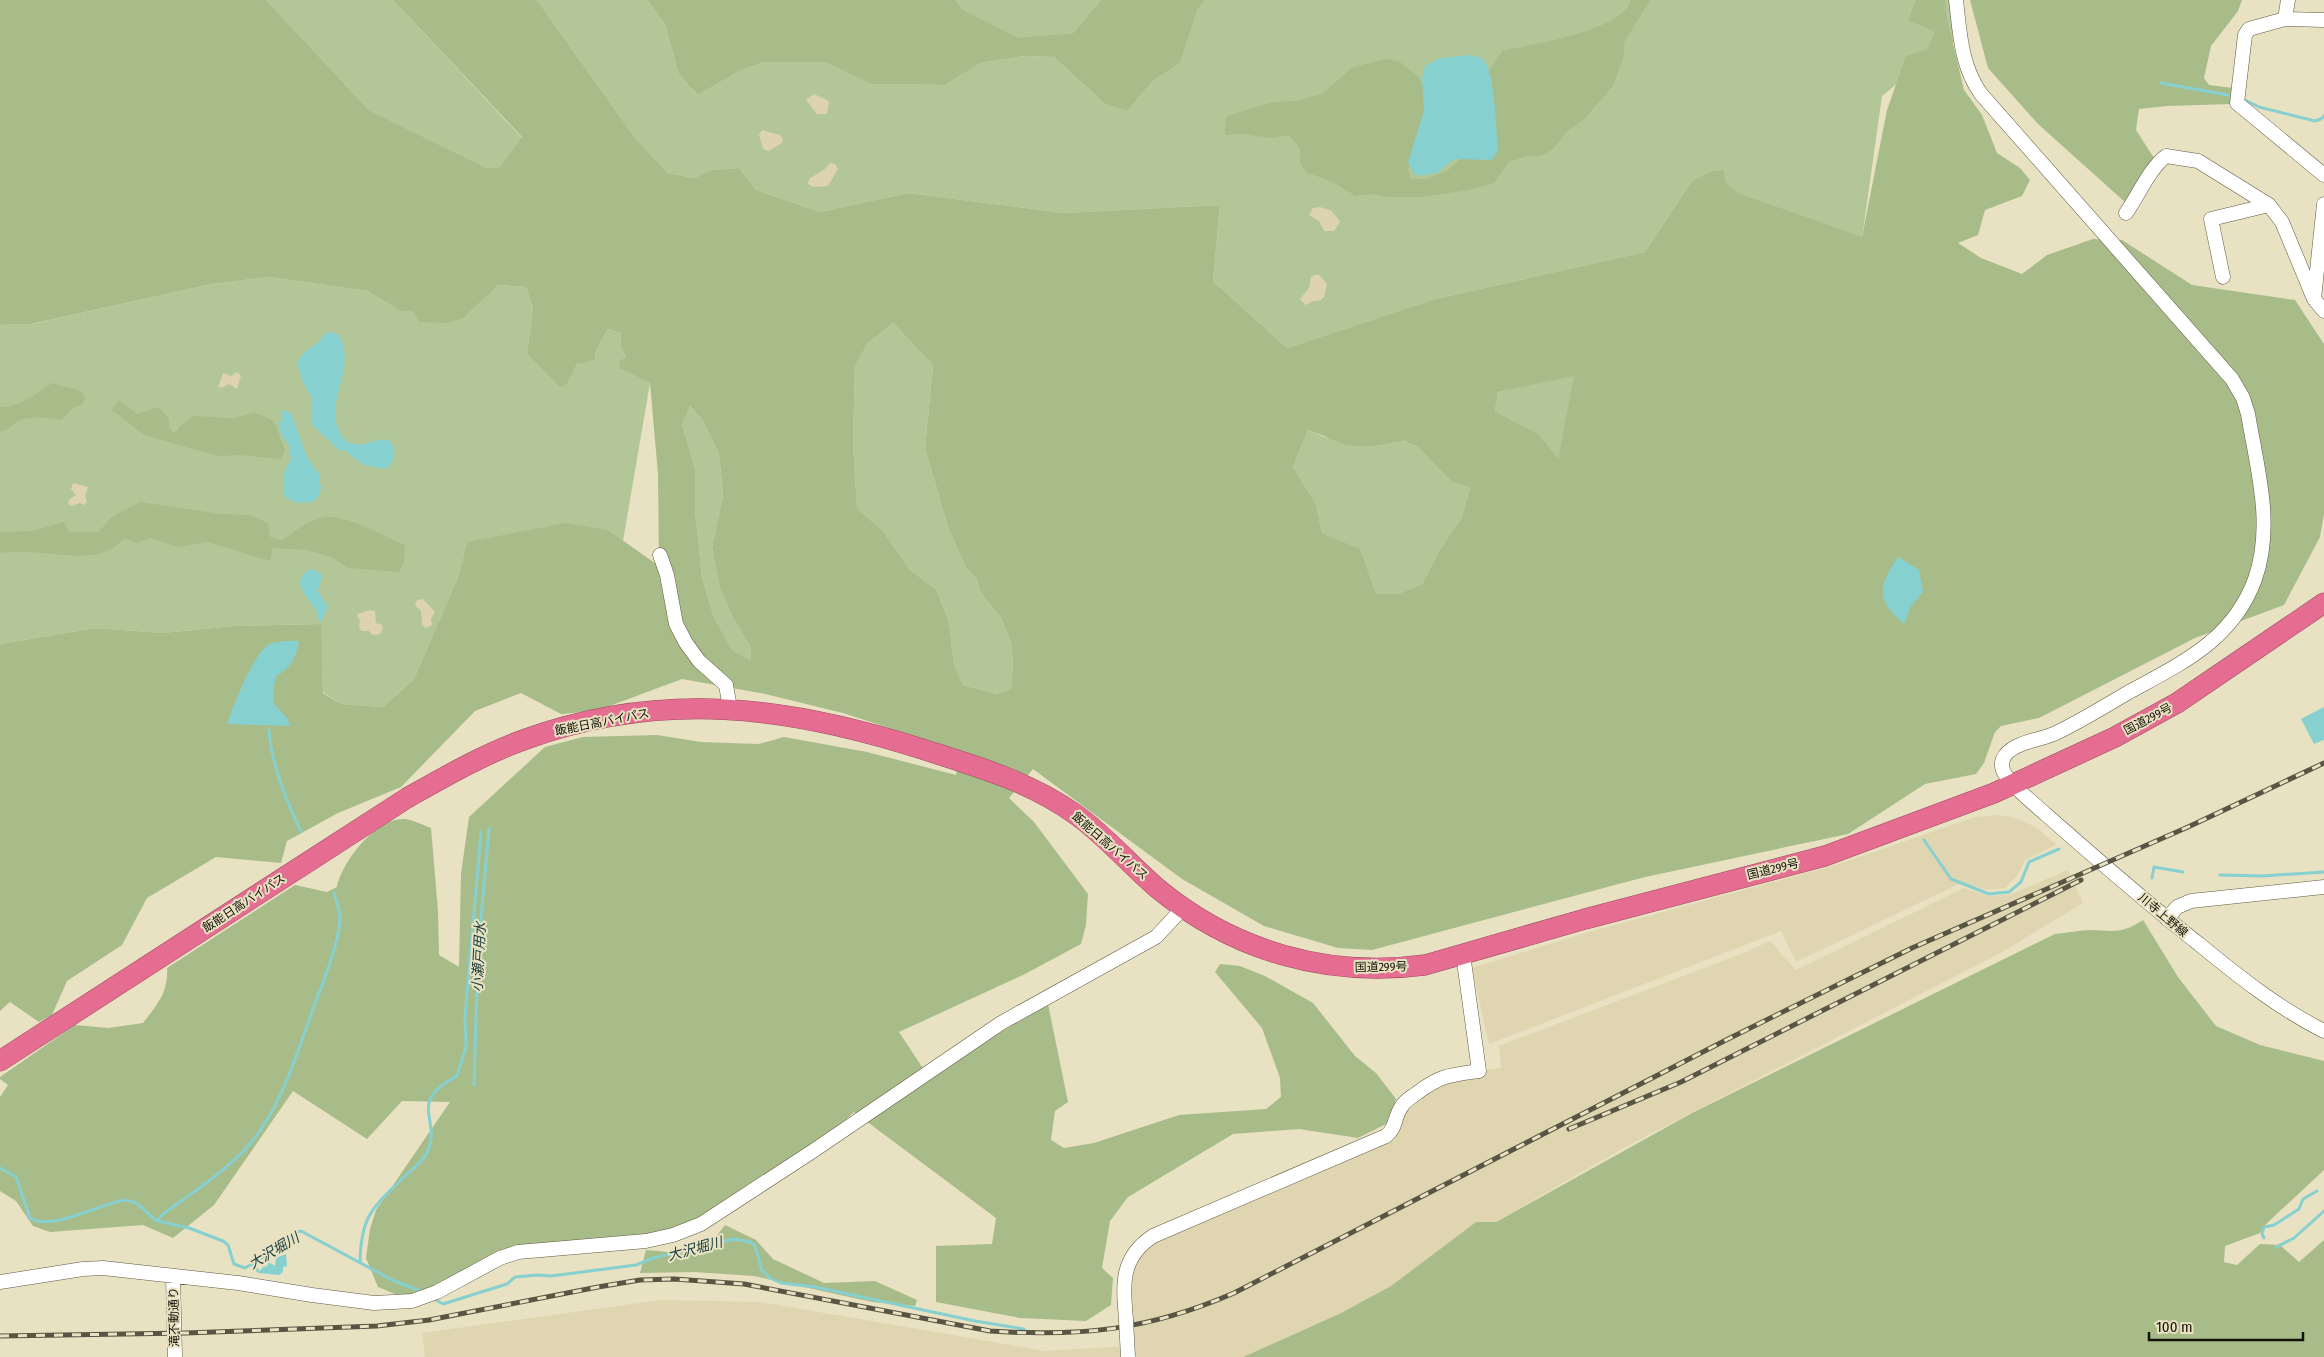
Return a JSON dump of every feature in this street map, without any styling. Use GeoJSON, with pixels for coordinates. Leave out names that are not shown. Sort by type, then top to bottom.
{"type":"FeatureCollection","features":[{"type":"Feature","properties":{"kind":"highway","name":"国道299号"},"geometry":{"type":"LineString","coordinates":[[1183,908],[1242,942],[1275,954],[1317,964],[1344,968],[1404,968],[1425,965],[1825,856],[2013,785],[2115,737],[2177,703],[2324,603]]}},
{"type":"Feature","properties":{"kind":"highway","name":"飯能日高バイパス"},"geometry":{"type":"LineString","coordinates":[[0,1061],[407,798],[480,759],[526,739],[576,724],[657,711],[730,708],[809,719],[863,732],[970,764],[1025,785],[1074,814],[1158,889],[1183,908]]}},
{"type":"Feature","properties":{"kind":"street"},"geometry":{"type":"LineString","coordinates":[[1956,0],[1964,64],[1972,81],[2113,246],[2232,378],[2243,398],[2248,414],[2265,518],[2264,541],[2255,580],[2242,605],[2225,630],[2209,645],[2184,662],[2057,733],[2009,751],[2002,765],[2005,774],[2013,785]]}},
{"type":"Feature","properties":{"kind":"street"},"geometry":{"type":"LineString","coordinates":[[2284,19],[2288,0]]}},
{"type":"Feature","properties":{"kind":"street"},"geometry":{"type":"LineString","coordinates":[[2324,20],[2284,19],[2249,29],[2245,35],[2237,90],[2237,103],[2324,175]]}},
{"type":"Feature","properties":{"kind":"street"},"geometry":{"type":"LineString","coordinates":[[2126,213],[2156,164],[2166,156],[2198,161],[2269,204],[2282,222],[2314,299],[2324,312]]}},
{"type":"Feature","properties":{"kind":"street"},"geometry":{"type":"LineString","coordinates":[[2222,277],[2211,219],[2269,204]]}},
{"type":"Feature","properties":{"kind":"street"},"geometry":{"type":"LineString","coordinates":[[2314,299],[2324,204]]}},
{"type":"Feature","properties":{"kind":"street"},"geometry":{"type":"LineString","coordinates":[[660,555],[667,575],[676,624],[686,643],[699,661],[726,685],[730,708]]}},
{"type":"Feature","properties":{"kind":"street","name":"川寺上野線"},"geometry":{"type":"LineString","coordinates":[[2013,785],[2167,919],[2266,996],[2324,1031]]}},
{"type":"Feature","properties":{"kind":"street"},"geometry":{"type":"LineString","coordinates":[[2167,919],[2178,907],[2191,901],[2324,886]]}},
{"type":"Feature","properties":{"kind":"street"},"geometry":{"type":"LineString","coordinates":[[0,1282],[83,1269],[103,1268],[238,1282],[299,1293],[374,1303],[412,1301],[437,1292],[500,1258],[518,1252],[646,1241],[673,1235],[701,1224],[813,1152],[1001,1023],[1156,937],[1183,908]]}},
{"type":"Feature","properties":{"kind":"street"},"geometry":{"type":"LineString","coordinates":[[1128,1357],[1124,1294],[1128,1265],[1134,1251],[1148,1239],[1386,1136],[1395,1126],[1399,1111],[1404,1102],[1434,1080],[1445,1076],[1479,1071],[1463,954]]}},
{"type":"Feature","properties":{"kind":"street","name":"滝不動通り"},"geometry":{"type":"LineString","coordinates":[[173,1276],[175,1357]]}},
{"type":"Feature","properties":{"kind":"shaded area"},"geometry":{"type":"Polygon","coordinates":[[[1999,815],[2016,818],[2037,828],[2056,845],[2025,860],[2018,874],[2005,888],[1987,890],[1961,883],[1796,962],[1781,931],[1489,1044],[1472,968],[1585,933],[1833,866],[1975,817],[1999,815]]]}},
{"type":"Feature","properties":{"kind":"shaded area"},"geometry":{"type":"Polygon","coordinates":[[[2068,870],[2083,903],[2002,952],[1627,1146],[1495,1222],[1476,1222],[1391,1286],[1339,1314],[1243,1357],[425,1357],[422,1333],[661,1300],[760,1302],[1045,1351],[1127,1346],[1124,1294],[1134,1251],[1385,1136],[1399,1111],[1445,1076],[1501,1068],[1499,1046],[1741,954],[1770,941],[1796,970],[1964,888],[1988,896],[2009,895],[2068,870]]]}},
{"type":"Feature","properties":{"kind":"green space"},"geometry":{"type":"Polygon","coordinates":[[[0,0],[266,0],[369,110],[487,168],[500,167],[522,137],[393,0],[537,0],[636,139],[668,173],[694,178],[712,170],[739,168],[756,190],[820,212],[908,193],[1064,213],[1220,205],[1213,281],[1287,348],[1435,299],[1645,252],[1691,182],[1709,172],[1724,170],[1725,181],[1739,193],[1862,237],[1887,110],[1906,56],[1927,49],[1935,32],[1908,20],[1916,0],[1945,0],[1946,14],[1964,90],[1982,115],[1997,153],[2020,168],[2030,180],[2022,196],[1985,210],[1978,235],[1958,243],[1981,258],[2022,274],[2047,255],[2093,239],[2122,240],[2192,285],[2295,300],[2324,344],[2324,514],[2320,537],[2284,605],[2195,638],[2039,718],[2001,726],[1995,732],[1984,763],[1976,774],[1925,784],[1848,834],[1645,877],[1372,950],[1338,948],[1264,926],[1182,879],[1033,769],[1009,798],[1034,822],[1088,894],[1086,925],[1081,944],[1025,974],[899,1032],[928,1076],[1048,1004],[1068,1102],[1055,1111],[1051,1140],[1064,1148],[1094,1143],[1179,1115],[1266,1109],[1281,1097],[1280,1078],[1262,1028],[1215,972],[1220,964],[1240,966],[1265,976],[1313,1003],[1355,1056],[1376,1073],[1396,1099],[1388,1123],[1358,1138],[1299,1129],[1233,1134],[1128,1197],[1110,1221],[1102,1268],[1113,1278],[1111,1305],[1086,1321],[1020,1318],[936,1302],[936,1246],[992,1244],[996,1218],[854,1112],[813,1151],[673,1235],[518,1252],[412,1301],[378,1287],[366,1258],[370,1229],[376,1210],[450,1102],[402,1101],[367,1139],[293,1091],[214,1205],[173,1238],[143,1225],[50,1232],[33,1226],[16,1201],[0,1191],[0,1097],[8,1085],[0,1077],[75,1025],[108,1028],[143,1023],[164,991],[167,968],[295,885],[327,892],[337,887],[346,866],[362,843],[383,825],[394,820],[405,819],[415,821],[431,828],[438,911],[439,955],[459,967],[461,874],[469,817],[545,747],[583,737],[657,735],[701,742],[759,744],[784,737],[867,752],[956,775],[960,751],[843,713],[765,694],[682,679],[596,711],[561,714],[521,693],[475,711],[401,787],[338,813],[287,841],[281,863],[216,857],[147,898],[122,945],[67,981],[52,1015],[39,1022],[10,1002],[0,1011],[0,644],[95,628],[162,633],[234,626],[321,624],[323,693],[341,704],[383,707],[414,679],[458,577],[467,542],[565,523],[608,530],[659,566],[658,474],[650,383],[620,369],[619,362],[626,357],[621,347],[621,333],[608,329],[595,352],[595,360],[577,364],[568,383],[560,388],[527,354],[533,309],[526,287],[498,285],[463,318],[448,323],[419,322],[413,311],[401,311],[367,291],[269,277],[212,284],[31,324],[0,325],[0,0]],[[893,323],[868,343],[855,366],[853,442],[857,509],[883,531],[910,570],[936,589],[949,622],[954,665],[963,685],[996,694],[1011,689],[1013,663],[1011,642],[1001,618],[980,592],[977,579],[966,568],[948,527],[925,448],[933,365],[893,323]],[[1574,376],[1498,392],[1495,411],[1539,434],[1558,458],[1574,376]],[[690,406],[682,425],[695,468],[695,510],[702,578],[714,617],[732,650],[750,661],[751,648],[733,618],[720,589],[712,548],[723,495],[719,454],[702,419],[690,406]],[[1308,430],[1293,467],[1316,504],[1322,533],[1360,549],[1376,594],[1398,594],[1422,584],[1439,551],[1462,517],[1470,488],[1452,482],[1418,447],[1403,441],[1371,447],[1347,445],[1308,430]]]}},
{"type":"Feature","properties":{"kind":"green space"},"geometry":{"type":"Polygon","coordinates":[[[266,0],[393,0],[522,138],[500,167],[487,168],[369,110],[266,0]]]}},
{"type":"Feature","properties":{"kind":"green space"},"geometry":{"type":"Polygon","coordinates":[[[537,0],[647,0],[665,24],[679,75],[698,95],[741,70],[765,62],[824,62],[871,84],[943,85],[981,63],[1025,56],[1054,57],[1105,104],[1127,111],[1153,81],[1180,63],[1198,9],[1205,0],[1959,0],[1963,36],[1930,57],[1882,96],[1862,238],[1739,193],[1725,181],[1691,182],[1645,252],[1435,299],[1287,348],[1213,281],[1220,205],[1064,213],[908,193],[820,212],[756,190],[739,168],[712,170],[694,178],[668,173],[636,139],[537,0]]]}},
{"type":"Feature","properties":{"kind":"green space"},"geometry":{"type":"Polygon","coordinates":[[[647,0],[956,0],[962,9],[1018,38],[1073,33],[1101,0],[1205,0],[1198,9],[1180,63],[1153,81],[1127,111],[1105,104],[1054,57],[1025,56],[981,63],[944,85],[871,84],[824,62],[765,62],[741,70],[698,95],[679,75],[665,24],[647,0]]]}},
{"type":"Feature","properties":{"kind":"green space"},"geometry":{"type":"Polygon","coordinates":[[[956,0],[1101,0],[1073,33],[1018,39],[962,9],[956,0]]]}},
{"type":"Feature","properties":{"kind":"green space"},"geometry":{"type":"Polygon","coordinates":[[[1631,0],[1650,0],[1624,43],[1624,56],[1613,86],[1584,119],[1567,132],[1552,150],[1540,156],[1526,156],[1509,162],[1494,183],[1469,190],[1424,197],[1389,197],[1372,194],[1355,196],[1332,182],[1307,173],[1300,163],[1300,148],[1289,135],[1270,138],[1243,134],[1225,135],[1227,116],[1273,102],[1297,101],[1323,93],[1353,67],[1387,59],[1400,62],[1418,76],[1432,103],[1418,153],[1408,169],[1411,179],[1426,179],[1448,170],[1464,156],[1487,74],[1503,50],[1554,40],[1594,28],[1624,11],[1631,0]]]}},
{"type":"Feature","properties":{"kind":"green space"},"geometry":{"type":"Polygon","coordinates":[[[1970,0],[2242,0],[2238,11],[2211,46],[2204,78],[2209,85],[2233,88],[2231,104],[2139,109],[2136,130],[2154,158],[2131,202],[2126,203],[2038,124],[1988,68],[1970,0]]]}},
{"type":"Feature","properties":{"kind":"green space"},"geometry":{"type":"Polygon","coordinates":[[[269,277],[367,291],[401,311],[481,298],[498,285],[526,287],[533,309],[527,354],[560,388],[568,383],[577,364],[595,352],[608,329],[621,333],[621,347],[626,357],[620,369],[650,383],[623,541],[608,530],[467,542],[458,577],[414,679],[383,707],[341,704],[323,692],[320,624],[234,626],[162,633],[95,628],[0,644],[0,325],[32,324],[212,284],[269,277]]]}},
{"type":"Feature","properties":{"kind":"green space"},"geometry":{"type":"Polygon","coordinates":[[[893,323],[933,365],[925,448],[948,527],[966,568],[977,579],[980,592],[1001,618],[1011,642],[1013,663],[1011,689],[996,694],[963,685],[954,666],[949,622],[936,589],[910,570],[883,531],[857,510],[853,442],[855,366],[868,343],[893,323]]]}},
{"type":"Feature","properties":{"kind":"green space"},"geometry":{"type":"Polygon","coordinates":[[[1575,375],[1558,458],[1539,434],[1495,411],[1498,392],[1575,375]]]}},
{"type":"Feature","properties":{"kind":"green space"},"geometry":{"type":"Polygon","coordinates":[[[52,383],[81,391],[85,397],[83,404],[73,408],[61,420],[27,418],[0,432],[0,407],[20,403],[52,383]]]}},
{"type":"Feature","properties":{"kind":"green space"},"geometry":{"type":"Polygon","coordinates":[[[119,400],[137,414],[158,407],[169,419],[169,428],[173,432],[176,432],[180,426],[193,416],[232,418],[256,413],[270,419],[277,427],[285,451],[281,459],[239,455],[220,456],[144,435],[112,410],[119,400]]]}},
{"type":"Feature","properties":{"kind":"green space"},"geometry":{"type":"Polygon","coordinates":[[[690,406],[702,419],[719,454],[723,495],[712,548],[720,589],[733,618],[751,648],[750,662],[732,650],[714,617],[702,578],[695,510],[695,468],[682,425],[690,406]]]}},
{"type":"Feature","properties":{"kind":"green space"},"geometry":{"type":"Polygon","coordinates":[[[1308,430],[1324,437],[1371,447],[1402,441],[1418,447],[1452,482],[1470,488],[1462,517],[1439,551],[1422,584],[1398,594],[1376,594],[1359,549],[1322,533],[1316,504],[1293,467],[1308,430]]]}},
{"type":"Feature","properties":{"kind":"green space"},"geometry":{"type":"Polygon","coordinates":[[[140,502],[222,514],[249,515],[268,523],[270,537],[282,540],[303,526],[320,518],[335,517],[345,519],[405,545],[404,563],[399,572],[348,568],[331,557],[306,550],[273,548],[270,561],[207,542],[178,547],[150,538],[137,543],[125,539],[108,551],[91,555],[79,556],[26,552],[0,553],[0,532],[32,531],[64,522],[69,532],[99,532],[110,518],[140,502]]]}},
{"type":"Feature","properties":{"kind":"green space"},"geometry":{"type":"Polygon","coordinates":[[[2143,920],[2178,977],[2216,1026],[2260,1045],[2324,1061],[2324,1170],[2266,1224],[2260,1233],[2225,1246],[2224,1262],[2237,1265],[2260,1244],[2280,1245],[2299,1262],[2324,1240],[2324,1357],[1243,1357],[1339,1314],[1391,1286],[1476,1222],[1496,1222],[1692,1113],[2055,934],[2086,930],[2118,931],[2129,928],[2143,920]]]}},
{"type":"Feature","properties":{"kind":"green space"},"geometry":{"type":"Polygon","coordinates":[[[725,1225],[756,1240],[773,1259],[824,1283],[875,1281],[917,1300],[915,1306],[872,1302],[754,1276],[694,1272],[640,1273],[646,1250],[702,1255],[725,1225]]]}},
{"type":"Feature","properties":{"kind":"sand"},"geometry":{"type":"Polygon","coordinates":[[[814,94],[829,101],[827,114],[817,114],[806,100],[814,94]]]}},
{"type":"Feature","properties":{"kind":"sand"},"geometry":{"type":"Polygon","coordinates":[[[762,130],[780,135],[783,140],[782,143],[769,151],[763,149],[759,135],[762,130]]]}},
{"type":"Feature","properties":{"kind":"sand"},"geometry":{"type":"Polygon","coordinates":[[[830,163],[835,164],[838,169],[828,186],[814,187],[808,184],[809,179],[825,169],[830,163]]]}},
{"type":"Feature","properties":{"kind":"sand"},"geometry":{"type":"Polygon","coordinates":[[[1320,207],[1332,211],[1339,220],[1340,222],[1334,231],[1324,231],[1319,221],[1309,215],[1313,208],[1320,207]]]}},
{"type":"Feature","properties":{"kind":"sand"},"geometry":{"type":"Polygon","coordinates":[[[1319,275],[1327,284],[1324,297],[1321,300],[1305,305],[1300,299],[1309,288],[1311,277],[1319,275]]]}},
{"type":"Feature","properties":{"kind":"sand"},"geometry":{"type":"Polygon","coordinates":[[[237,372],[241,376],[237,389],[229,384],[222,388],[218,387],[223,373],[231,376],[237,372]]]}},
{"type":"Feature","properties":{"kind":"sand"},"geometry":{"type":"Polygon","coordinates":[[[73,483],[88,487],[85,496],[87,502],[84,505],[80,503],[72,506],[68,504],[69,500],[76,495],[71,489],[73,483]]]}},
{"type":"Feature","properties":{"kind":"sand"},"geometry":{"type":"Polygon","coordinates":[[[423,599],[435,612],[431,619],[432,625],[426,628],[422,625],[421,611],[415,605],[417,600],[423,599]]]}},
{"type":"Feature","properties":{"kind":"sand"},"geometry":{"type":"Polygon","coordinates":[[[370,610],[375,611],[376,623],[383,625],[380,634],[372,635],[369,631],[362,631],[359,628],[360,621],[357,614],[370,610]]]}},
{"type":"Feature","properties":{"kind":"water"},"geometry":{"type":"Polygon","coordinates":[[[1466,55],[1476,56],[1484,61],[1491,78],[1498,148],[1496,155],[1491,160],[1459,159],[1451,161],[1437,173],[1418,176],[1413,172],[1408,162],[1424,111],[1422,78],[1425,66],[1437,59],[1466,55]]]}},
{"type":"Feature","properties":{"kind":"water"},"geometry":{"type":"Polygon","coordinates":[[[328,332],[338,334],[344,347],[345,360],[335,412],[337,424],[343,437],[350,443],[358,444],[382,439],[388,440],[392,444],[394,456],[392,463],[385,469],[363,465],[344,450],[340,451],[312,425],[312,398],[302,381],[298,361],[303,354],[328,332]]]}},
{"type":"Feature","properties":{"kind":"water"},"geometry":{"type":"Polygon","coordinates":[[[282,410],[291,413],[307,457],[319,474],[321,488],[318,497],[313,502],[297,503],[286,498],[284,494],[283,474],[291,459],[288,444],[281,434],[278,423],[281,422],[282,410]]]}},
{"type":"Feature","properties":{"kind":"water"},"geometry":{"type":"Polygon","coordinates":[[[1898,557],[1919,570],[1923,592],[1911,606],[1904,624],[1888,607],[1884,600],[1883,592],[1886,577],[1898,557]]]}},
{"type":"Feature","properties":{"kind":"water"},"geometry":{"type":"Polygon","coordinates":[[[310,569],[320,573],[322,577],[318,591],[328,607],[321,622],[319,622],[317,612],[300,585],[303,575],[310,569]]]}},
{"type":"Feature","properties":{"kind":"water"},"geometry":{"type":"Polygon","coordinates":[[[299,641],[297,652],[289,666],[276,676],[273,691],[274,704],[287,718],[290,726],[227,724],[245,680],[257,657],[270,644],[299,641]]]}},
{"type":"Feature","properties":{"kind":"water"},"geometry":{"type":"Polygon","coordinates":[[[2324,707],[2324,740],[2314,744],[2301,719],[2324,707]]]}},
{"type":"Feature","properties":{"kind":"water"},"geometry":{"type":"Polygon","coordinates":[[[286,1254],[287,1266],[283,1267],[283,1272],[279,1275],[258,1273],[269,1262],[275,1266],[276,1258],[286,1254]]]}},
{"type":"Feature","properties":{"kind":"waterway"},"geometry":{"type":"LineString","coordinates":[[2161,83],[2233,96]]}},
{"type":"Feature","properties":{"kind":"waterway"},"geometry":{"type":"LineString","coordinates":[[2241,98],[2259,107],[2315,121],[2324,116]]}},
{"type":"Feature","properties":{"kind":"waterway"},"geometry":{"type":"LineString","coordinates":[[269,730],[276,770],[301,832]]}},
{"type":"Feature","properties":{"kind":"waterway","name":"小瀬戸用水"},"geometry":{"type":"LineString","coordinates":[[474,1085],[478,952],[489,829]]}},
{"type":"Feature","properties":{"kind":"waterway"},"geometry":{"type":"LineString","coordinates":[[360,1262],[363,1232],[371,1212],[385,1195],[427,1153],[431,1141],[429,1103],[441,1086],[457,1076],[466,1047],[465,1017],[481,832]]}},
{"type":"Feature","properties":{"kind":"waterway"},"geometry":{"type":"LineString","coordinates":[[1924,840],[1951,879],[1989,894],[2009,892],[2021,882],[2029,862],[2059,849]]}},
{"type":"Feature","properties":{"kind":"waterway"},"geometry":{"type":"LineString","coordinates":[[2152,878],[2154,867],[2183,872]]}},
{"type":"Feature","properties":{"kind":"waterway"},"geometry":{"type":"LineString","coordinates":[[2220,875],[2262,876],[2324,872]]}},
{"type":"Feature","properties":{"kind":"waterway"},"geometry":{"type":"LineString","coordinates":[[157,1221],[163,1214],[208,1182],[240,1155],[260,1131],[279,1099],[328,968],[338,934],[340,918],[334,893]]}},
{"type":"Feature","properties":{"kind":"waterway","name":"大沢堀川"},"geometry":{"type":"LineString","coordinates":[[0,1168],[16,1177],[30,1218],[39,1221],[50,1222],[63,1219],[126,1200],[136,1203],[157,1221],[189,1228],[223,1241],[228,1245],[234,1264],[245,1268],[286,1243],[297,1232],[301,1231],[394,1281],[418,1290]]}},
{"type":"Feature","properties":{"kind":"waterway"},"geometry":{"type":"LineString","coordinates":[[2264,1238],[2262,1234],[2264,1227],[2274,1225],[2299,1209],[2303,1199],[2317,1191]]}},
{"type":"Feature","properties":{"kind":"waterway"},"geometry":{"type":"LineString","coordinates":[[2276,1247],[2294,1238],[2324,1211]]}},
{"type":"Feature","properties":{"kind":"waterway","name":"大沢堀川"},"geometry":{"type":"LineString","coordinates":[[436,1300],[443,1304],[507,1284],[515,1277],[551,1276],[636,1265],[653,1258],[734,1239],[750,1242],[755,1246],[762,1270],[770,1278],[781,1283],[815,1287],[975,1321],[1024,1329]]}},
{"type":"Feature","properties":{"kind":"waterway"},"geometry":{"type":"LineString","coordinates":[[253,1265],[258,1271]]}},
{"type":"Feature","properties":{"kind":"railway"},"geometry":{"type":"LineString","coordinates":[[0,1336],[186,1333],[377,1326],[429,1320],[640,1280],[674,1279],[744,1284],[990,1331],[1055,1333],[1115,1328],[1144,1323],[1203,1306],[1234,1293],[1728,1039],[1912,948],[2188,827],[2324,763]]}},
{"type":"Feature","properties":{"kind":"railway"},"geometry":{"type":"LineString","coordinates":[[1569,1129],[1681,1082],[2081,880]]}}]}
